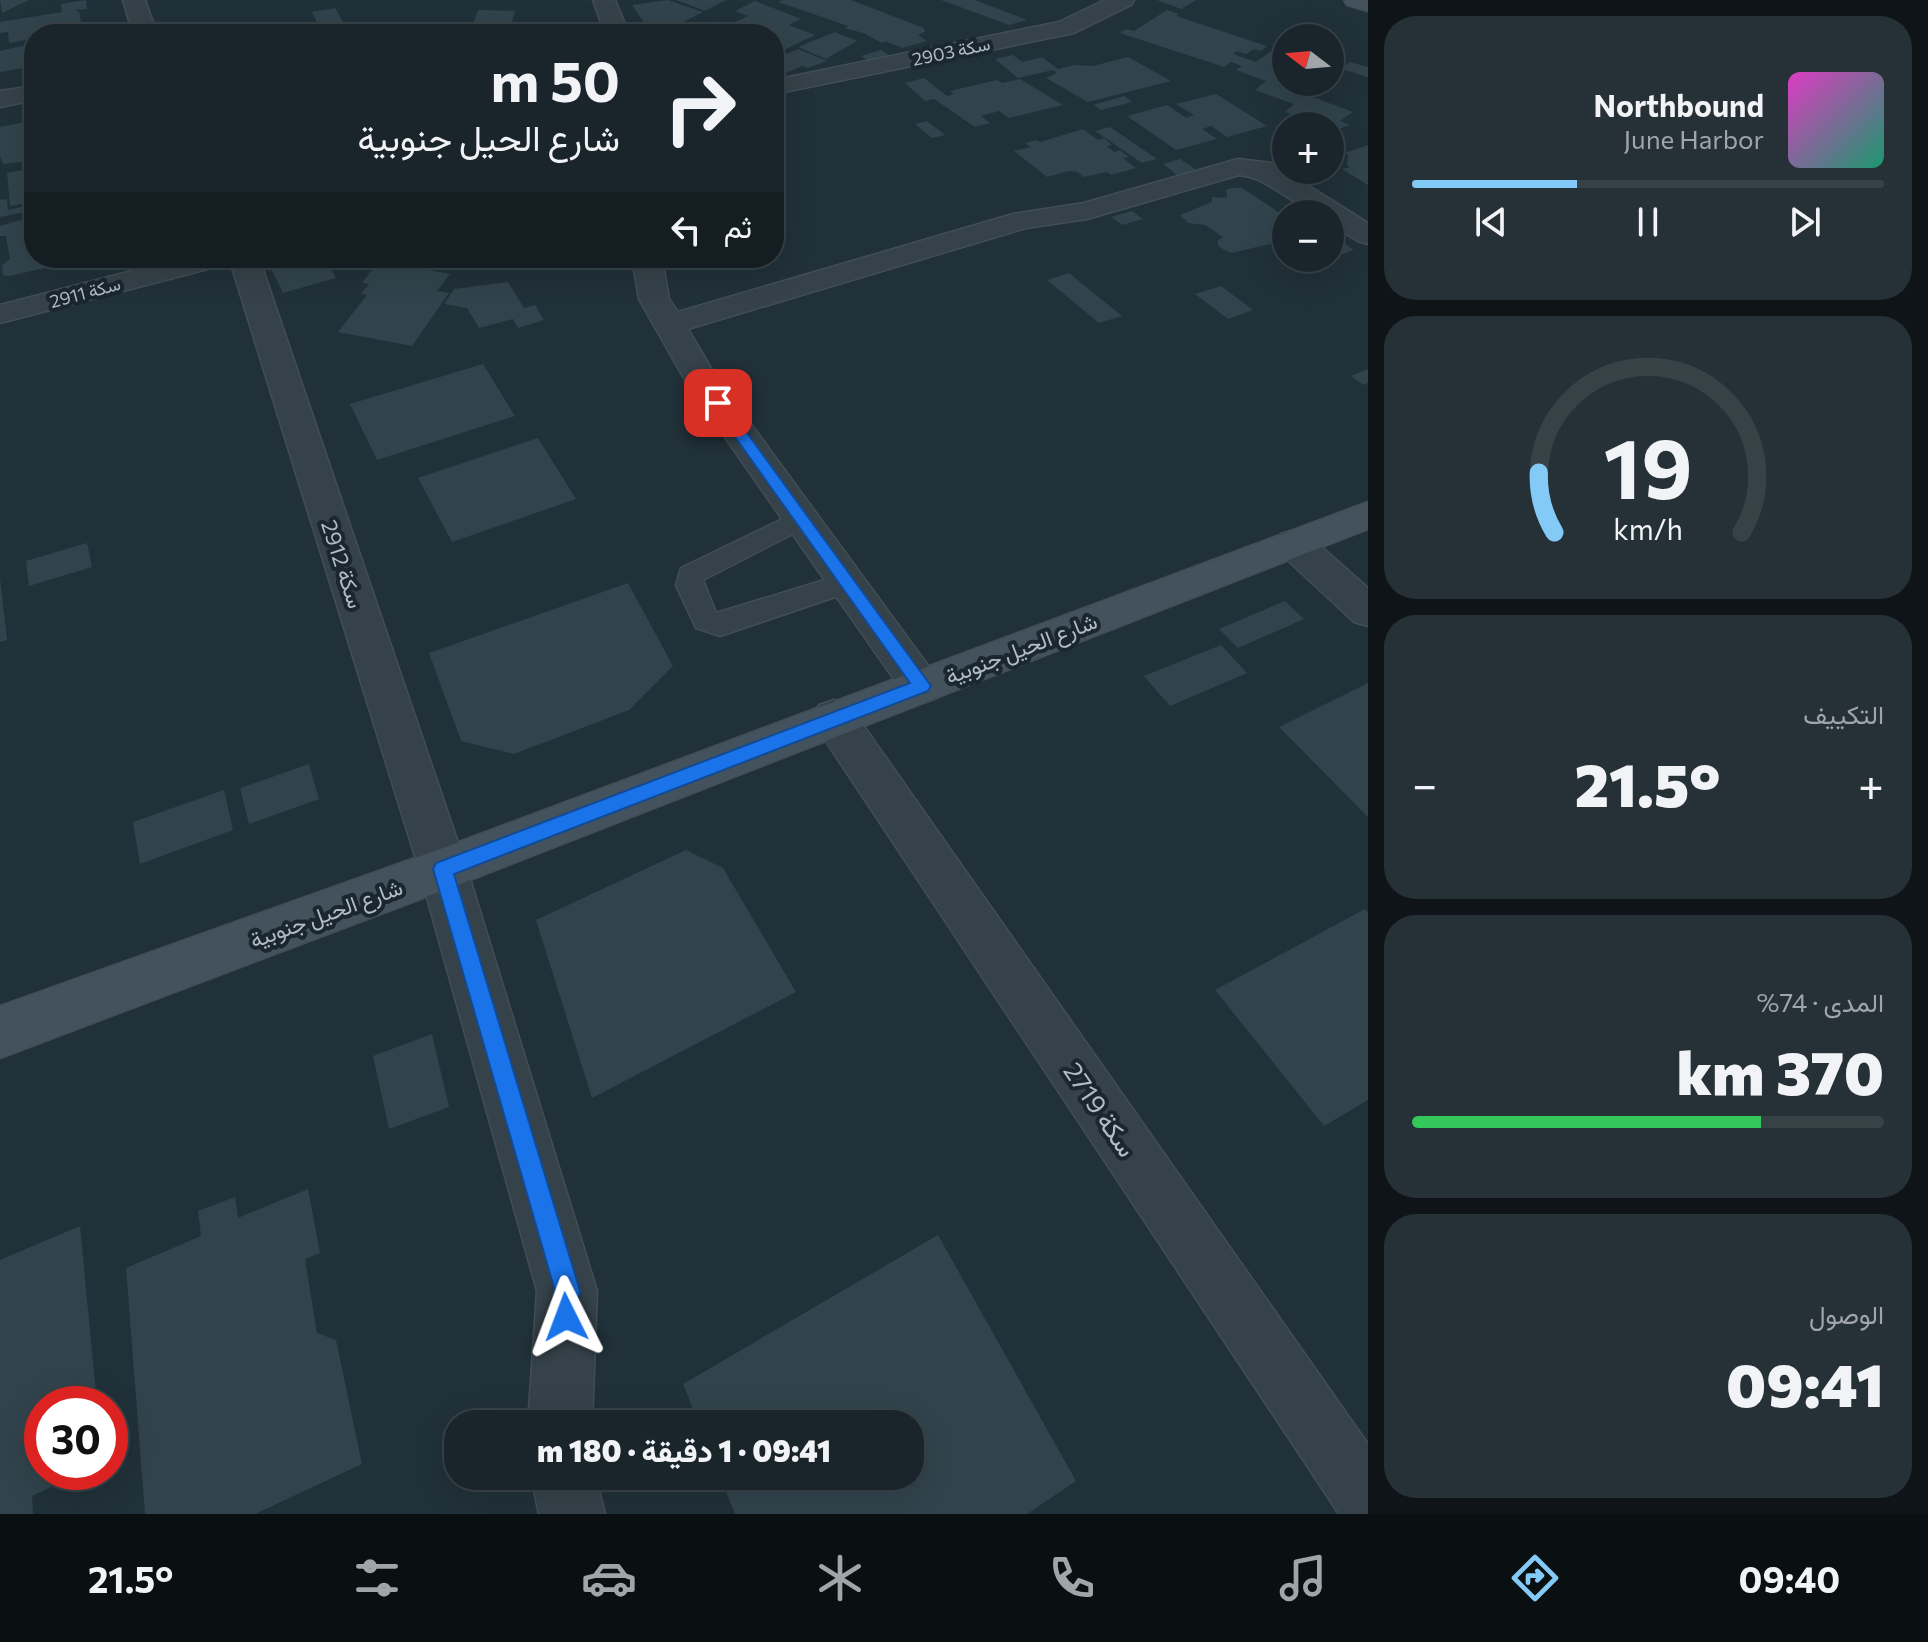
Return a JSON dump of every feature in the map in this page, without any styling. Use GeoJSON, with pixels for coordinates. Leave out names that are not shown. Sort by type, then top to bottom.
{"type":"FeatureCollection","features":[{"type":"Feature","properties":{"kind":"street"},"geometry":{"type":"LineString","coordinates":[[134,0],[142,24]]}},
{"type":"Feature","properties":{"kind":"street"},"geometry":{"type":"LineString","coordinates":[[604,0],[613,24]]}},
{"type":"Feature","properties":{"kind":"street","name":"سكة 2903"},"geometry":{"type":"LineString","coordinates":[[784,85],[1066,28],[1123,0]]}},
{"type":"Feature","properties":{"kind":"street"},"geometry":{"type":"LineString","coordinates":[[1355,0],[1368,4]]}},
{"type":"Feature","properties":{"kind":"street"},"geometry":{"type":"LineString","coordinates":[[0,99],[24,95]]}},
{"type":"Feature","properties":{"kind":"street"},"geometry":{"type":"LineString","coordinates":[[669,325],[1023,220],[1087,211],[1238,167],[1262,169],[1368,235]]}},
{"type":"Feature","properties":{"kind":"street","name":"سكة 2911"},"geometry":{"type":"LineString","coordinates":[[0,314],[178,268]]}},
{"type":"Feature","properties":{"kind":"street","name":"سكة 2912"},"geometry":{"type":"LineString","coordinates":[[247,268],[443,869],[567,1291],[561,1410]]}},
{"type":"Feature","properties":{"kind":"street"},"geometry":{"type":"LineString","coordinates":[[649,268],[654,299],[702,380],[922,686]]}},
{"type":"Feature","properties":{"kind":"street","name":"شارع الحيل جنوبية"},"geometry":{"type":"LineString","coordinates":[[0,1032],[443,869],[1368,515]]}},
{"type":"Feature","properties":{"kind":"street"},"geometry":{"type":"LineString","coordinates":[[1294,544],[1368,611]]}},
{"type":"Feature","properties":{"kind":"street","name":"سكة 2719"},"geometry":{"type":"LineString","coordinates":[[834,718],[1368,1500]]}},
{"type":"Feature","properties":{"kind":"street"},"geometry":{"type":"LineString","coordinates":[[566,1490],[572,1514]]}},
{"type":"Feature","properties":{"kind":"lane"},"geometry":{"type":"LineString","coordinates":[[801,519],[690,575],[689,585],[706,621],[720,625],[847,583]]}},
{"type":"Feature","properties":{"kind":"building"},"geometry":{"type":"Polygon","coordinates":[[[0,0],[29,0],[2,13],[0,0]]]}},
{"type":"Feature","properties":{"kind":"building"},"geometry":{"type":"Polygon","coordinates":[[[86,0],[87,9],[75,10],[79,12],[81,21],[73,24],[24,24],[24,40],[9,43],[8,32],[0,33],[0,22],[62,12],[61,4],[86,0]]]}},
{"type":"Feature","properties":{"kind":"building"},"geometry":{"type":"Polygon","coordinates":[[[668,0],[703,12],[679,24],[645,24],[632,5],[668,0]]]}},
{"type":"Feature","properties":{"kind":"building"},"geometry":{"type":"Polygon","coordinates":[[[676,0],[726,0],[705,11],[676,0]]]}},
{"type":"Feature","properties":{"kind":"building"},"geometry":{"type":"Polygon","coordinates":[[[851,0],[924,28],[925,32],[918,35],[927,41],[902,48],[885,41],[882,43],[845,28],[848,26],[778,2],[851,0]]]}},
{"type":"Feature","properties":{"kind":"building"},"geometry":{"type":"Polygon","coordinates":[[[941,0],[975,0],[1027,20],[1009,25],[941,0]]]}},
{"type":"Feature","properties":{"kind":"building"},"geometry":{"type":"Polygon","coordinates":[[[1157,0],[1196,0],[1181,9],[1157,0]]]}},
{"type":"Feature","properties":{"kind":"building"},"geometry":{"type":"Polygon","coordinates":[[[755,1],[801,19],[789,25],[815,35],[784,50],[784,24],[730,24],[748,16],[735,11],[755,1]]]}},
{"type":"Feature","properties":{"kind":"building"},"geometry":{"type":"Polygon","coordinates":[[[335,8],[344,24],[318,24],[312,12],[335,8]]]}},
{"type":"Feature","properties":{"kind":"building"},"geometry":{"type":"Polygon","coordinates":[[[478,10],[515,11],[511,24],[473,24],[478,10]]]}},
{"type":"Feature","properties":{"kind":"building"},"geometry":{"type":"Polygon","coordinates":[[[1167,10],[1179,14],[1176,16],[1267,46],[1261,51],[1254,49],[1246,54],[1237,51],[1233,54],[1256,62],[1272,51],[1272,96],[1311,96],[1353,112],[1344,118],[1344,112],[1285,112],[1294,104],[1255,90],[1266,81],[1236,70],[1242,66],[1231,62],[1224,67],[1120,33],[1126,29],[1134,31],[1167,10]]]}},
{"type":"Feature","properties":{"kind":"building"},"geometry":{"type":"Polygon","coordinates":[[[835,32],[857,41],[826,59],[798,47],[835,32]]]}},
{"type":"Feature","properties":{"kind":"building"},"geometry":{"type":"Polygon","coordinates":[[[24,45],[24,68],[0,72],[0,51],[24,45]]]}},
{"type":"Feature","properties":{"kind":"building"},"geometry":{"type":"Polygon","coordinates":[[[798,49],[827,61],[786,73],[784,55],[798,49]]]}},
{"type":"Feature","properties":{"kind":"building"},"geometry":{"type":"Polygon","coordinates":[[[881,50],[891,57],[871,63],[861,56],[881,50]]]}},
{"type":"Feature","properties":{"kind":"building"},"geometry":{"type":"Polygon","coordinates":[[[1013,55],[1022,62],[1042,57],[1058,69],[1075,65],[1093,66],[1128,57],[1171,81],[1088,102],[1046,78],[1057,73],[1053,70],[1018,78],[995,59],[1013,55]]]}},
{"type":"Feature","properties":{"kind":"building"},"geometry":{"type":"Polygon","coordinates":[[[1350,62],[1368,67],[1368,77],[1344,70],[1350,62]]]}},
{"type":"Feature","properties":{"kind":"building"},"geometry":{"type":"Polygon","coordinates":[[[924,78],[947,96],[954,94],[950,91],[997,80],[1002,83],[1020,79],[1063,105],[1009,118],[999,111],[981,116],[990,123],[975,127],[934,99],[925,101],[905,83],[924,78]]]}},
{"type":"Feature","properties":{"kind":"building"},"geometry":{"type":"Polygon","coordinates":[[[1216,94],[1267,126],[1227,137],[1211,126],[1202,129],[1217,139],[1176,150],[1127,116],[1167,105],[1186,118],[1194,115],[1176,104],[1216,94]]]}},
{"type":"Feature","properties":{"kind":"building"},"geometry":{"type":"Polygon","coordinates":[[[1124,96],[1132,102],[1101,110],[1093,105],[1124,96]]]}},
{"type":"Feature","properties":{"kind":"building"},"geometry":{"type":"Polygon","coordinates":[[[927,121],[945,135],[932,138],[915,124],[927,121]]]}},
{"type":"Feature","properties":{"kind":"building"},"geometry":{"type":"Polygon","coordinates":[[[24,122],[24,161],[4,164],[0,157],[0,127],[24,122]]]}},
{"type":"Feature","properties":{"kind":"building"},"geometry":{"type":"Polygon","coordinates":[[[1110,127],[1157,159],[1142,163],[1095,131],[1110,127]]]}},
{"type":"Feature","properties":{"kind":"building"},"geometry":{"type":"Polygon","coordinates":[[[1083,129],[1098,140],[1104,138],[1112,145],[1107,146],[1114,152],[1120,150],[1129,157],[1123,158],[1136,168],[1111,175],[1107,172],[1084,177],[1069,171],[1047,177],[1014,151],[1031,147],[1025,143],[1040,142],[1083,129]]]}},
{"type":"Feature","properties":{"kind":"building"},"geometry":{"type":"Polygon","coordinates":[[[1368,145],[1368,185],[1344,170],[1350,167],[1347,165],[1348,155],[1344,153],[1368,145]]]}},
{"type":"Feature","properties":{"kind":"building"},"geometry":{"type":"Polygon","coordinates":[[[1180,159],[1200,172],[1181,178],[1163,164],[1180,159]]]}},
{"type":"Feature","properties":{"kind":"building"},"geometry":{"type":"Polygon","coordinates":[[[24,170],[24,204],[10,206],[7,173],[24,170]]]}},
{"type":"Feature","properties":{"kind":"building"},"geometry":{"type":"Polygon","coordinates":[[[1242,188],[1272,208],[1272,244],[1231,253],[1219,247],[1217,241],[1223,237],[1205,225],[1188,223],[1180,215],[1212,202],[1212,197],[1227,198],[1226,190],[1242,188]]]}},
{"type":"Feature","properties":{"kind":"building"},"geometry":{"type":"Polygon","coordinates":[[[7,199],[8,210],[24,206],[24,212],[0,217],[0,200],[7,199]]]}},
{"type":"Feature","properties":{"kind":"building"},"geometry":{"type":"Polygon","coordinates":[[[1132,211],[1143,219],[1122,225],[1111,217],[1132,211]]]}},
{"type":"Feature","properties":{"kind":"building"},"geometry":{"type":"Polygon","coordinates":[[[24,219],[24,268],[45,268],[3,275],[2,265],[10,259],[6,236],[0,236],[0,226],[24,219]]]}},
{"type":"Feature","properties":{"kind":"building"},"geometry":{"type":"Polygon","coordinates":[[[1344,243],[1354,250],[1344,254],[1344,243]]]}},
{"type":"Feature","properties":{"kind":"building"},"geometry":{"type":"Polygon","coordinates":[[[271,268],[331,268],[336,278],[283,293],[271,268]]]}},
{"type":"Feature","properties":{"kind":"building"},"geometry":{"type":"Polygon","coordinates":[[[373,268],[418,268],[450,274],[437,291],[449,293],[412,346],[338,332],[367,295],[361,294],[369,284],[362,283],[373,268]]]}},
{"type":"Feature","properties":{"kind":"building"},"geometry":{"type":"Polygon","coordinates":[[[1069,273],[1122,316],[1099,323],[1047,280],[1069,273]]]}},
{"type":"Feature","properties":{"kind":"building"},"geometry":{"type":"Polygon","coordinates":[[[508,282],[524,308],[535,305],[544,320],[518,328],[513,319],[479,328],[467,308],[444,304],[454,289],[508,282]]]}},
{"type":"Feature","properties":{"kind":"building"},"geometry":{"type":"Polygon","coordinates":[[[1221,286],[1253,310],[1228,319],[1195,294],[1221,286]]]}},
{"type":"Feature","properties":{"kind":"building"},"geometry":{"type":"Polygon","coordinates":[[[483,364],[515,416],[377,460],[350,404],[483,364]]]}},
{"type":"Feature","properties":{"kind":"building"},"geometry":{"type":"Polygon","coordinates":[[[1368,369],[1368,383],[1363,385],[1351,376],[1368,369]]]}},
{"type":"Feature","properties":{"kind":"building"},"geometry":{"type":"Polygon","coordinates":[[[538,438],[576,499],[452,542],[418,478],[538,438]]]}},
{"type":"Feature","properties":{"kind":"building"},"geometry":{"type":"Polygon","coordinates":[[[87,543],[92,567],[29,586],[26,561],[87,543]]]}},
{"type":"Feature","properties":{"kind":"building"},"geometry":{"type":"Polygon","coordinates":[[[0,578],[7,640],[0,642],[0,578]]]}},
{"type":"Feature","properties":{"kind":"building"},"geometry":{"type":"Polygon","coordinates":[[[628,583],[673,666],[629,710],[514,754],[461,741],[429,653],[628,583]]]}},
{"type":"Feature","properties":{"kind":"building"},"geometry":{"type":"Polygon","coordinates":[[[1285,601],[1304,619],[1238,648],[1219,629],[1285,601]]]}},
{"type":"Feature","properties":{"kind":"building"},"geometry":{"type":"Polygon","coordinates":[[[1221,645],[1247,673],[1170,706],[1144,676],[1221,645]]]}},
{"type":"Feature","properties":{"kind":"building"},"geometry":{"type":"Polygon","coordinates":[[[1368,683],[1368,817],[1279,727],[1368,683]]]}},
{"type":"Feature","properties":{"kind":"building"},"geometry":{"type":"Polygon","coordinates":[[[309,764],[319,799],[249,824],[240,788],[309,764]]]}},
{"type":"Feature","properties":{"kind":"building"},"geometry":{"type":"Polygon","coordinates":[[[224,790],[233,830],[140,864],[133,822],[224,790]]]}},
{"type":"Feature","properties":{"kind":"building"},"geometry":{"type":"Polygon","coordinates":[[[686,850],[723,868],[796,992],[592,1098],[536,920],[686,850]]]}},
{"type":"Feature","properties":{"kind":"building"},"geometry":{"type":"Polygon","coordinates":[[[1365,909],[1368,912],[1368,1100],[1324,1126],[1215,990],[1365,909]]]}},
{"type":"Feature","properties":{"kind":"building"},"geometry":{"type":"Polygon","coordinates":[[[432,1034],[449,1107],[389,1129],[373,1056],[432,1034]]]}},
{"type":"Feature","properties":{"kind":"building"},"geometry":{"type":"Polygon","coordinates":[[[308,1189],[320,1253],[305,1259],[317,1333],[336,1340],[362,1464],[255,1514],[145,1514],[126,1268],[201,1236],[198,1211],[235,1197],[238,1218],[308,1189]]]}},
{"type":"Feature","properties":{"kind":"building"},"geometry":{"type":"Polygon","coordinates":[[[80,1226],[95,1386],[24,1386],[24,1490],[45,1490],[32,1496],[33,1514],[0,1514],[0,1260],[80,1226]]]}},
{"type":"Feature","properties":{"kind":"building"},"geometry":{"type":"Polygon","coordinates":[[[938,1235],[1076,1481],[1027,1514],[735,1514],[726,1490],[924,1490],[924,1410],[693,1410],[683,1384],[938,1235]]]}},
{"type":"Feature","properties":{"kind":"route"},"geometry":{"type":"LineString","coordinates":[[566,1317],[567,1291],[443,869],[922,686],[718,403]]}}]}
